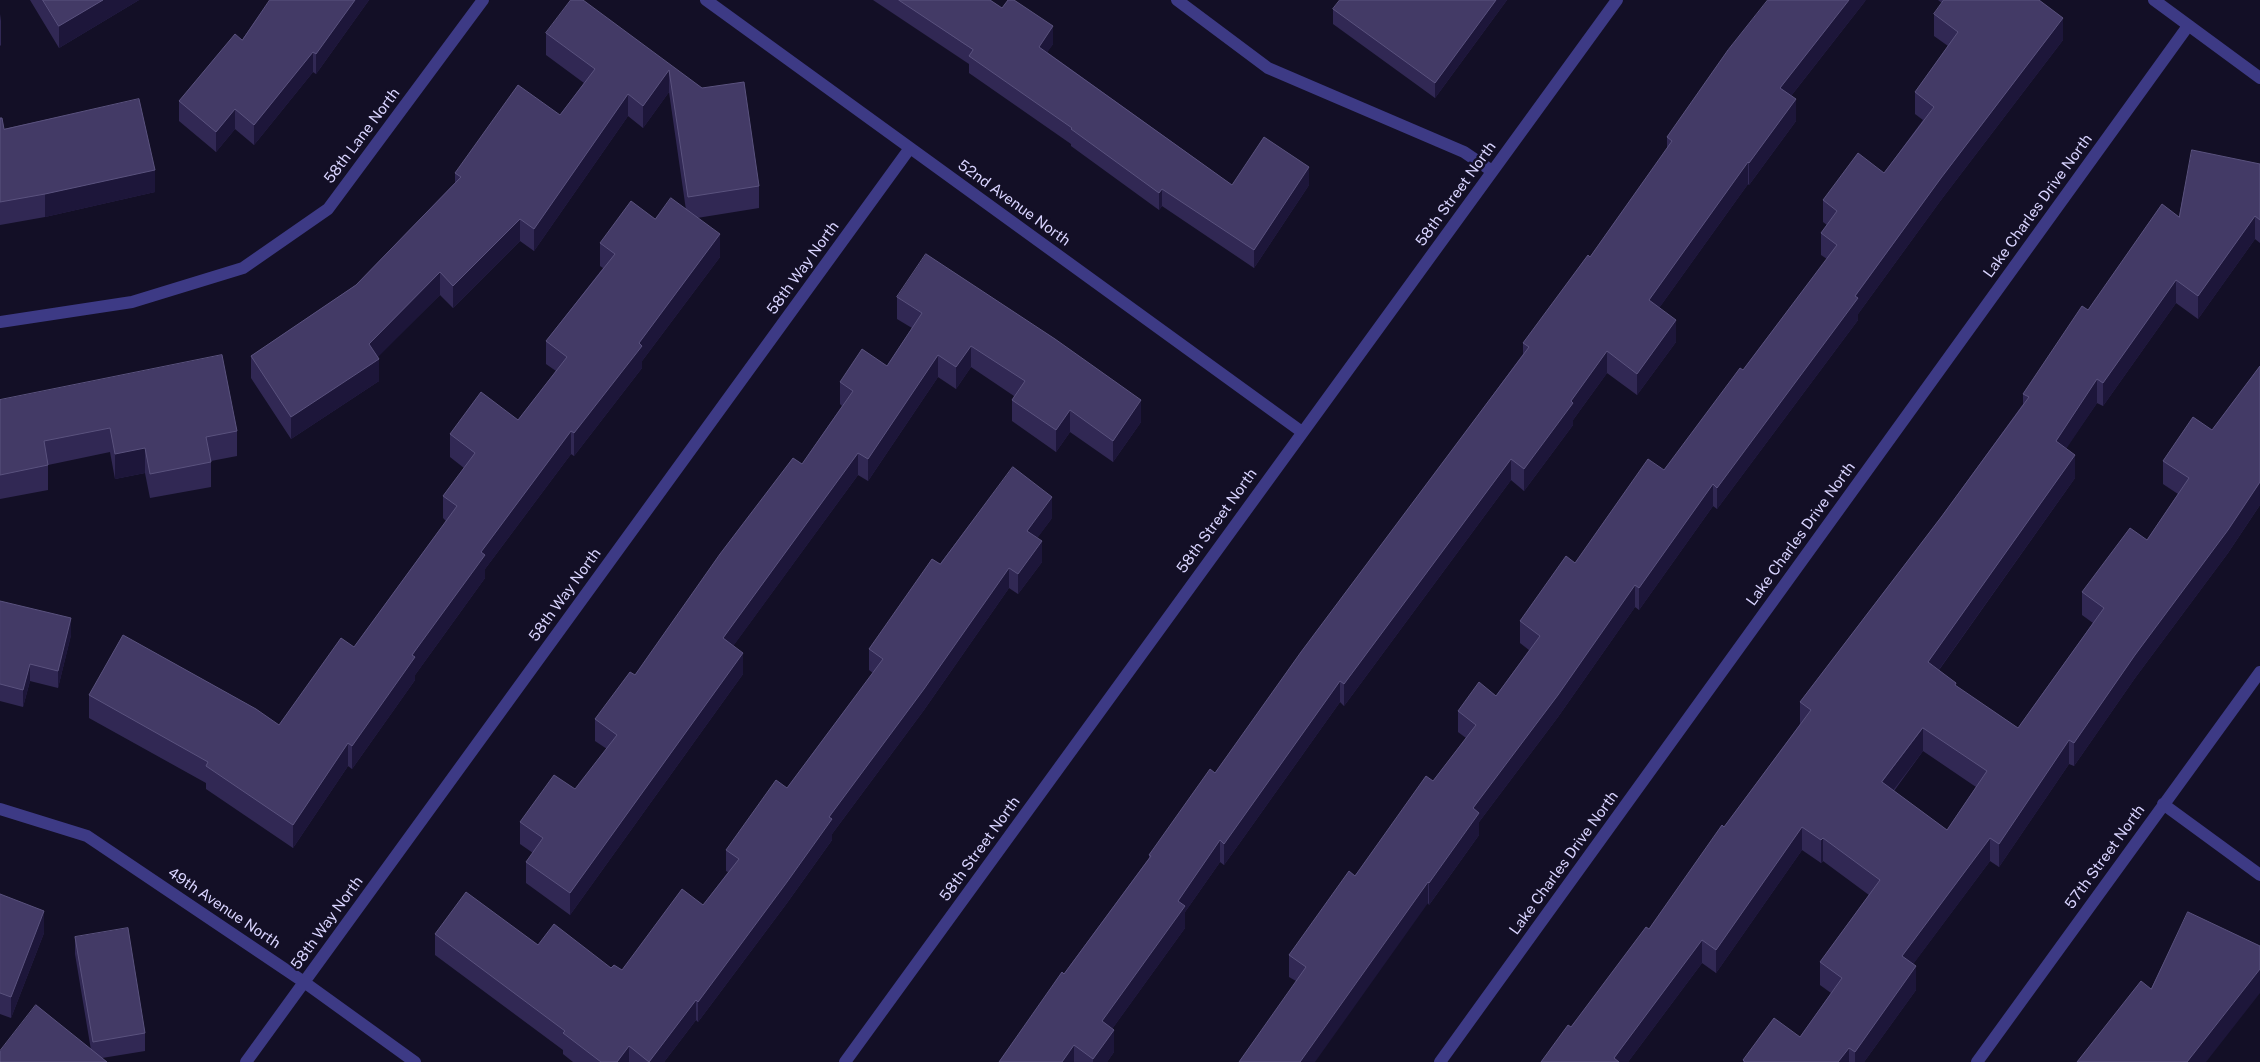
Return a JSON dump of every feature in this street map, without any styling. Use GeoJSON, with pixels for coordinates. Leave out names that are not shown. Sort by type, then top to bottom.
{"type":"FeatureCollection","features":[{"type":"Feature","properties":{"kind":"street","name":"58th Lane North"},"geometry":{"type":"LineString","coordinates":[[0,322],[132,302],[243,268],[328,209],[484,0]]}},
{"type":"Feature","properties":{"kind":"street","name":"52nd Avenue North"},"geometry":{"type":"LineString","coordinates":[[706,0],[1302,432]]}},
{"type":"Feature","properties":{"kind":"street"},"geometry":{"type":"LineString","coordinates":[[1177,0],[1268,68],[1464,152],[1492,171]]}},
{"type":"Feature","properties":{"kind":"street","name":"58th Street North"},"geometry":{"type":"LineString","coordinates":[[845,1062],[1617,0]]}},
{"type":"Feature","properties":{"kind":"street"},"geometry":{"type":"LineString","coordinates":[[2154,0],[2260,78]]}},
{"type":"Feature","properties":{"kind":"street","name":"Lake Charles Drive North"},"geometry":{"type":"LineString","coordinates":[[1440,1062],[2188,26]]}},
{"type":"Feature","properties":{"kind":"street","name":"58th Way North"},"geometry":{"type":"LineString","coordinates":[[246,1062],[910,148]]}},
{"type":"Feature","properties":{"kind":"street","name":"57th Street North"},"geometry":{"type":"LineString","coordinates":[[1977,1062],[2260,672]]}},
{"type":"Feature","properties":{"kind":"street"},"geometry":{"type":"LineString","coordinates":[[2163,804],[2260,875]]}},
{"type":"Feature","properties":{"kind":"street","name":"49th Avenue North"},"geometry":{"type":"LineString","coordinates":[[0,809],[86,836],[304,982],[416,1062]]}},
{"type":"Feature","properties":{"kind":"building"},"geometry":{"type":"Polygon","coordinates":[[[43,0],[103,0],[59,26],[43,0]]]}},
{"type":"Feature","properties":{"kind":"building"},"geometry":{"type":"Polygon","coordinates":[[[270,0],[355,0],[316,54],[313,52],[254,125],[235,109],[216,132],[179,101],[235,34],[242,40],[270,0]]]}},
{"type":"Feature","properties":{"kind":"building"},"geometry":{"type":"Polygon","coordinates":[[[571,0],[583,0],[702,88],[744,82],[759,186],[688,197],[669,70],[643,106],[628,94],[534,229],[520,219],[453,286],[440,272],[369,344],[379,359],[291,417],[251,356],[356,285],[461,177],[455,173],[518,85],[560,115],[595,69],[546,33],[571,0]]]}},
{"type":"Feature","properties":{"kind":"building"},"geometry":{"type":"Polygon","coordinates":[[[899,0],[990,0],[1002,8],[1008,0],[1014,0],[1053,26],[1039,47],[1232,185],[1264,137],[1309,167],[1254,250],[1162,189],[1159,193],[1072,128],[969,56],[973,50],[899,0]]]}},
{"type":"Feature","properties":{"kind":"building"},"geometry":{"type":"Polygon","coordinates":[[[1340,0],[1496,0],[1435,83],[1333,9],[1340,0]]]}},
{"type":"Feature","properties":{"kind":"building"},"geometry":{"type":"Polygon","coordinates":[[[1768,0],[1849,0],[1780,88],[1796,99],[1748,162],[1649,300],[1676,320],[1637,374],[1607,351],[1571,401],[1573,403],[1524,469],[1511,459],[1344,684],[1340,681],[1224,844],[1220,840],[1178,901],[1185,906],[1102,1021],[1114,1030],[1093,1059],[1074,1045],[1062,1062],[999,1062],[1062,972],[1064,974],[1151,856],[1149,855],[1210,769],[1215,773],[1301,652],[1529,347],[1523,343],[1588,255],[1590,257],[1672,141],[1667,137],[1728,50],[1768,0]]]}},
{"type":"Feature","properties":{"kind":"building"},"geometry":{"type":"Polygon","coordinates":[[[1944,0],[2039,0],[2063,18],[1941,178],[1855,296],[1858,298],[1717,488],[1713,484],[1639,588],[1635,585],[1558,695],[1473,808],[1479,813],[1300,1062],[1239,1062],[1306,967],[1289,955],[1349,871],[1355,876],[1426,776],[1433,781],[1476,725],[1458,711],[1479,682],[1496,696],[1540,636],[1520,621],[1566,556],[1575,563],[1648,459],[1664,470],[1740,368],[1743,370],[1837,245],[1821,233],[1837,211],[1823,200],[1858,153],[1884,173],[1934,107],[1915,92],[1958,32],[1934,14],[1944,0]]]}},
{"type":"Feature","properties":{"kind":"building"},"geometry":{"type":"Polygon","coordinates":[[[139,99],[155,170],[0,202],[0,118],[2,118],[4,129],[139,99]]]}},
{"type":"Feature","properties":{"kind":"building"},"geometry":{"type":"Polygon","coordinates":[[[2192,150],[2260,164],[2260,220],[2255,216],[2198,296],[2176,280],[2103,383],[2097,379],[2056,441],[2075,455],[1928,662],[1956,683],[1955,685],[2018,728],[2104,608],[2082,592],[2130,528],[2147,540],[2189,478],[2163,461],[2193,417],[2212,430],[2260,366],[2260,482],[2228,530],[2135,655],[2074,743],[2069,740],[1999,844],[1990,838],[1902,956],[1916,966],[1855,1052],[1849,1048],[1838,1062],[1745,1062],[1743,1060],[1774,1018],[1800,1037],[1842,978],[1820,962],[1880,880],[1823,838],[1821,840],[1802,827],[1716,950],[1702,940],[1614,1058],[1619,1062],[1541,1062],[1568,1025],[1571,1027],[1646,927],[1649,929],[1722,825],[1724,827],[1811,710],[1800,702],[1942,516],[2029,397],[2023,394],[2082,306],[2088,310],[2162,204],[2179,217],[2192,150]],[[1923,728],[1882,782],[1947,830],[1987,771],[1923,728]]]}},
{"type":"Feature","properties":{"kind":"building"},"geometry":{"type":"Polygon","coordinates":[[[671,198],[720,234],[639,343],[642,346],[574,433],[571,431],[481,552],[485,555],[412,655],[415,657],[352,746],[348,743],[293,825],[206,766],[208,762],[89,695],[123,635],[256,709],[279,725],[341,638],[354,647],[457,506],[443,496],[475,453],[450,434],[481,392],[518,420],[567,357],[546,341],[615,254],[600,243],[631,201],[655,219],[671,198]]]}},
{"type":"Feature","properties":{"kind":"building"},"geometry":{"type":"Polygon","coordinates":[[[926,254],[1055,339],[1141,400],[1113,441],[1070,410],[1056,430],[1012,400],[1025,381],[971,346],[956,367],[938,355],[868,459],[858,453],[723,638],[743,653],[570,893],[526,862],[543,838],[520,822],[554,775],[575,789],[617,735],[595,719],[630,672],[635,675],[720,554],[793,458],[802,464],[853,391],[840,382],[862,349],[887,366],[922,313],[897,297],[926,254]]]}},
{"type":"Feature","properties":{"kind":"building"},"geometry":{"type":"Polygon","coordinates":[[[222,355],[237,431],[206,437],[211,462],[150,474],[145,448],[115,454],[110,428],[44,441],[48,465],[0,475],[0,400],[222,355]]]}},
{"type":"Feature","properties":{"kind":"building"},"geometry":{"type":"Polygon","coordinates":[[[1013,467],[1052,497],[1027,531],[1042,541],[1018,574],[1009,568],[924,689],[829,817],[832,819],[787,882],[698,1002],[696,1000],[649,1062],[629,1046],[617,1062],[601,1062],[563,1033],[565,1031],[435,934],[466,892],[538,945],[554,924],[611,968],[614,965],[622,970],[682,889],[703,905],[739,859],[726,850],[776,780],[787,788],[883,659],[869,649],[932,559],[940,564],[1013,467]]]}},
{"type":"Feature","properties":{"kind":"building"},"geometry":{"type":"Polygon","coordinates":[[[0,601],[71,618],[58,671],[30,664],[23,690],[0,684],[0,601]]]}},
{"type":"Feature","properties":{"kind":"building"},"geometry":{"type":"Polygon","coordinates":[[[0,894],[44,911],[11,997],[0,993],[0,894]]]}},
{"type":"Feature","properties":{"kind":"building"},"geometry":{"type":"Polygon","coordinates":[[[2188,912],[2260,946],[2260,969],[2187,1062],[2077,1062],[2141,981],[2151,989],[2188,912]]]}},
{"type":"Feature","properties":{"kind":"building"},"geometry":{"type":"Polygon","coordinates":[[[128,928],[145,1033],[93,1042],[75,937],[128,928]]]}},
{"type":"Feature","properties":{"kind":"building"},"geometry":{"type":"Polygon","coordinates":[[[36,1005],[107,1062],[1,1062],[0,1051],[36,1005]]]}}]}
